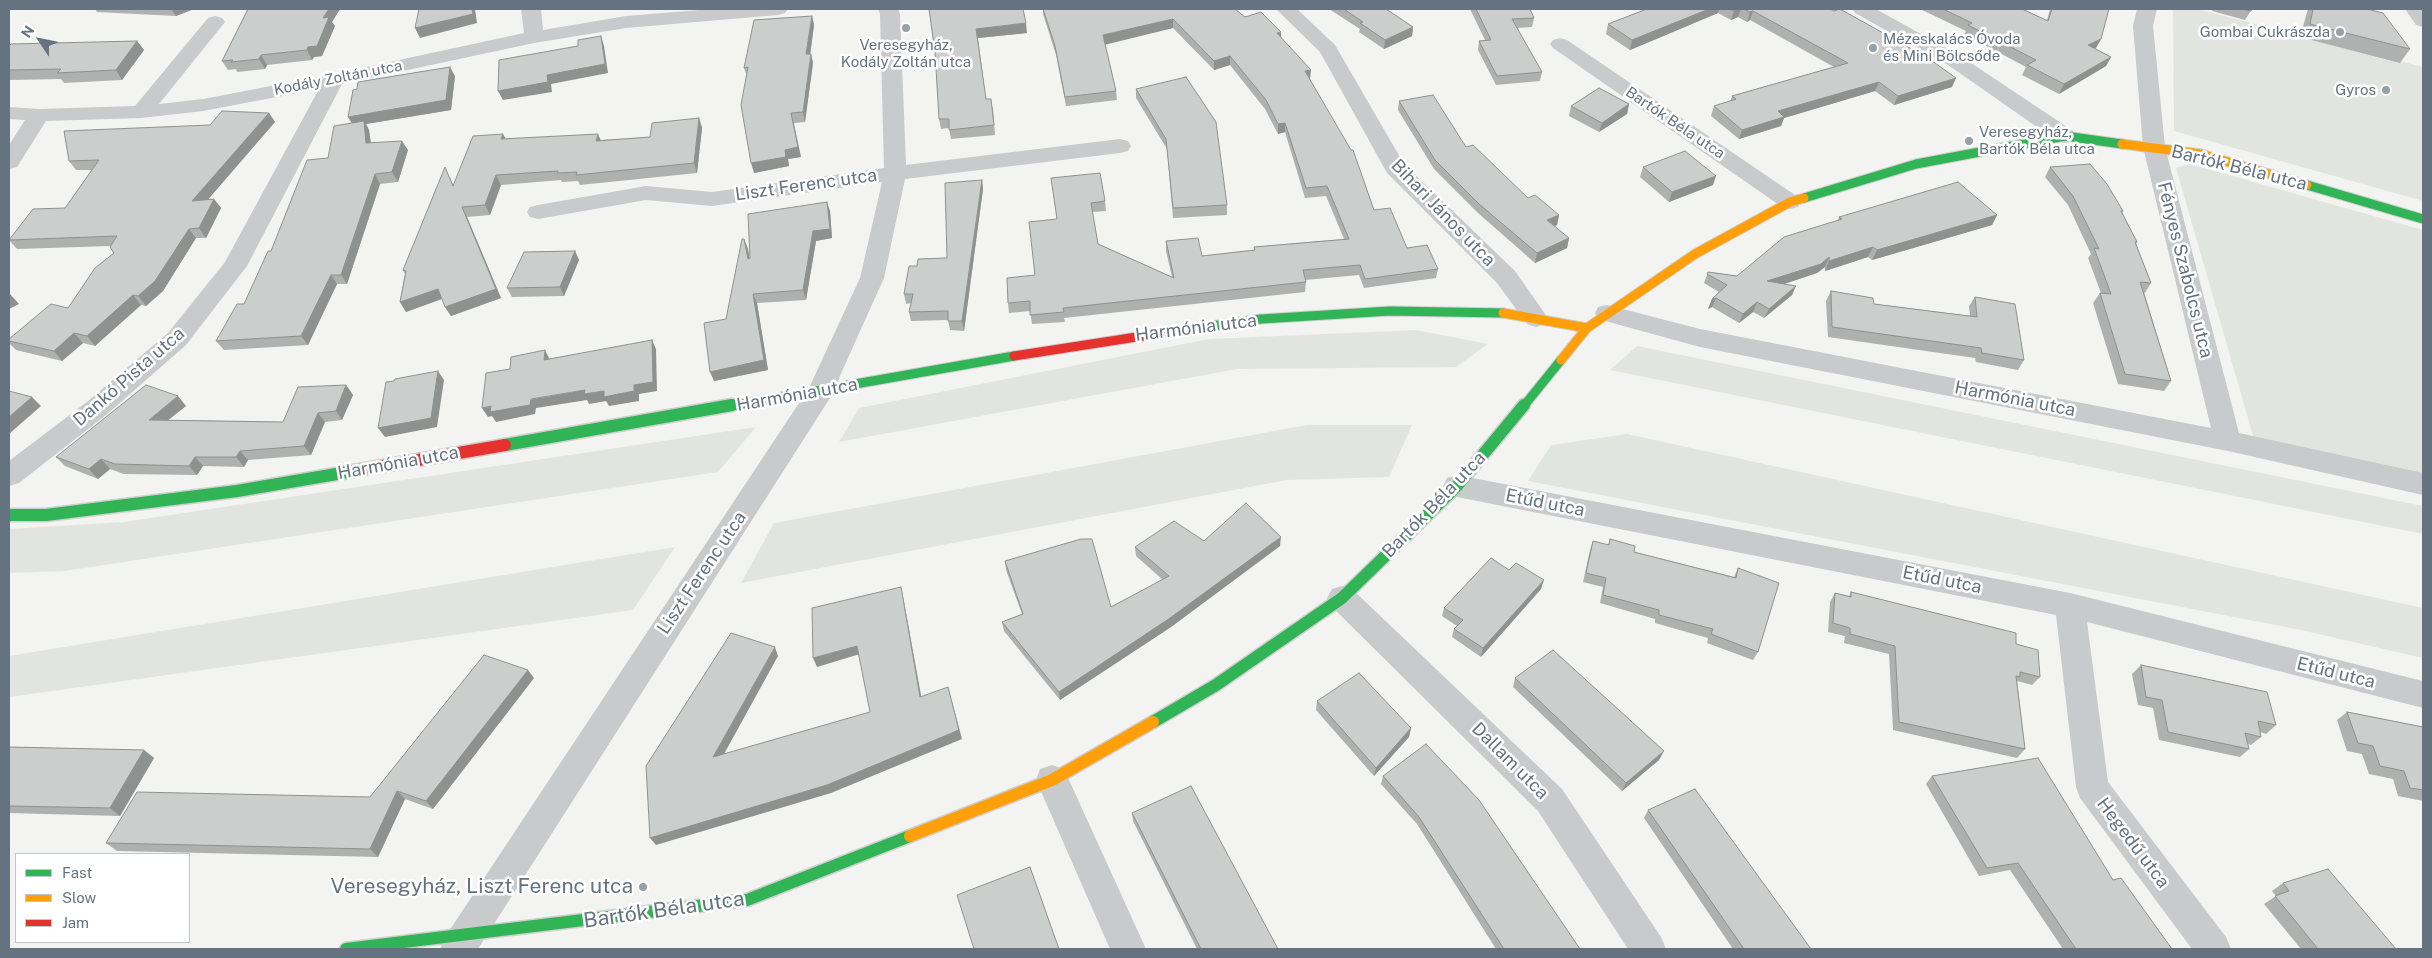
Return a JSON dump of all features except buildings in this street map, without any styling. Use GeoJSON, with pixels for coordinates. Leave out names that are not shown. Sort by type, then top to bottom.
{"type":"FeatureCollection","features":[{"type":"Feature","properties":{"kind":"street"},"geometry":{"type":"LineString","coordinates":[[531,9],[534,37]]}},
{"type":"Feature","properties":{"kind":"street","name":"Kodály Zoltán utca"},"geometry":{"type":"LineString","coordinates":[[9,113],[39,115],[141,112],[202,104],[334,80],[534,37],[626,22],[778,9]]}},
{"type":"Feature","properties":{"kind":"street","name":"Liszt Ferenc utca"},"geometry":{"type":"LineString","coordinates":[[461,943],[821,391],[872,278],[895,173],[890,14],[888,9]]}},
{"type":"Feature","properties":{"kind":"street","name":"Bihari János utca"},"geometry":{"type":"LineString","coordinates":[[1286,9],[1328,48],[1395,168],[1506,277],[1536,318]]}},
{"type":"Feature","properties":{"kind":"street"},"geometry":{"type":"LineString","coordinates":[[1862,9],[1955,61],[2066,136]]}},
{"type":"Feature","properties":{"kind":"street","name":"Fényes Szabolcs utca"},"geometry":{"type":"LineString","coordinates":[[2147,9],[2143,26],[2154,147],[2228,440]]}},
{"type":"Feature","properties":{"kind":"street"},"geometry":{"type":"LineString","coordinates":[[2415,9],[2423,21]]}},
{"type":"Feature","properties":{"kind":"street"},"geometry":{"type":"LineString","coordinates":[[141,112],[215,22]]}},
{"type":"Feature","properties":{"kind":"street","name":"Bartók Béla utca"},"geometry":{"type":"LineString","coordinates":[[1560,44],[1790,202]]}},
{"type":"Feature","properties":{"kind":"street","name":"Dankó Pista utca"},"geometry":{"type":"LineString","coordinates":[[9,476],[97,408],[177,339],[234,266],[334,80]]}},
{"type":"Feature","properties":{"kind":"street"},"geometry":{"type":"LineString","coordinates":[[9,162],[39,115]]}},
{"type":"Feature","properties":{"kind":"street","name":"Bartók Béla utca"},"geometry":{"type":"LineString","coordinates":[[346,949],[461,943],[746,900],[1052,780],[1216,685],[1342,598],[1457,486],[1587,328],[1607,312],[1695,254],[1790,202],[1916,164],[2066,136],[2201,154],[2423,219]]}},
{"type":"Feature","properties":{"kind":"street","name":"Liszt Ferenc utca"},"geometry":{"type":"LineString","coordinates":[[538,212],[646,193],[712,199],[895,173],[1120,146]]}},
{"type":"Feature","properties":{"kind":"street","name":"Harmónia utca"},"geometry":{"type":"LineString","coordinates":[[9,515],[46,515],[237,491],[1107,340],[1261,319],[1390,311],[1499,312],[1587,328]]}},
{"type":"Feature","properties":{"kind":"street","name":"Harmónia utca"},"geometry":{"type":"LineString","coordinates":[[1607,312],[1700,338],[2228,440],[2423,484]]}},
{"type":"Feature","properties":{"kind":"street","name":"Etűd utca"},"geometry":{"type":"LineString","coordinates":[[1457,486],[2070,605],[2423,695]]}},
{"type":"Feature","properties":{"kind":"street","name":"Dallam utca"},"geometry":{"type":"LineString","coordinates":[[1342,598],[1550,800],[1648,949]]}},
{"type":"Feature","properties":{"kind":"street","name":"Hegedű utca"},"geometry":{"type":"LineString","coordinates":[[2070,605],[2092,787],[2212,949]]}},
{"type":"Feature","properties":{"kind":"street"},"geometry":{"type":"LineString","coordinates":[[1052,780],[1128,949]]}},
{"type":"Feature","properties":{"kind":"shaded area"},"geometry":{"type":"Polygon","coordinates":[[[2173,9],[2197,9],[2423,67],[2423,201],[2174,131],[2173,9]]]}},
{"type":"Feature","properties":{"kind":"shaded area"},"geometry":{"type":"Polygon","coordinates":[[[2190,164],[2423,230],[2423,475],[2254,439],[2176,168],[2190,164]]]}},
{"type":"Feature","properties":{"kind":"shaded area"},"geometry":{"type":"Polygon","coordinates":[[[1416,330],[1488,344],[1456,367],[1237,369],[839,442],[859,408],[1209,339],[1416,330]]]}},
{"type":"Feature","properties":{"kind":"shaded area"},"geometry":{"type":"Polygon","coordinates":[[[1637,346],[2423,506],[2423,534],[1610,370],[1637,346]]]}},
{"type":"Feature","properties":{"kind":"shaded area"},"geometry":{"type":"Polygon","coordinates":[[[1307,425],[1412,425],[1389,477],[1287,480],[741,583],[774,523],[1307,425]]]}},
{"type":"Feature","properties":{"kind":"shaded area"},"geometry":{"type":"Polygon","coordinates":[[[756,427],[718,472],[64,571],[9,573],[9,529],[124,522],[756,427]]]}},
{"type":"Feature","properties":{"kind":"shaded area"},"geometry":{"type":"Polygon","coordinates":[[[1627,434],[2423,608],[2423,658],[2301,630],[1528,481],[1551,445],[1627,434]]]}},
{"type":"Feature","properties":{"kind":"shaded area"},"geometry":{"type":"Polygon","coordinates":[[[675,547],[633,610],[9,697],[9,656],[675,547]]]}},
{"type":"Feature","properties":{"kind":"traffic: fast"},"geometry":{"type":"LineString","coordinates":[[1804,198],[1916,164],[2065,136],[2122,144]]}},
{"type":"Feature","properties":{"kind":"traffic: fast"},"geometry":{"type":"LineString","coordinates":[[2307,185],[2423,219]]}},
{"type":"Feature","properties":{"kind":"traffic: fast"},"geometry":{"type":"LineString","coordinates":[[1169,332],[1261,319],[1390,311],[1503,313]]}},
{"type":"Feature","properties":{"kind":"traffic: fast"},"geometry":{"type":"LineString","coordinates":[[505,445],[1014,356]]}},
{"type":"Feature","properties":{"kind":"traffic: fast"},"geometry":{"type":"LineString","coordinates":[[1153,722],[1216,685],[1342,598],[1457,486],[1561,360]]}},
{"type":"Feature","properties":{"kind":"traffic: fast"},"geometry":{"type":"LineString","coordinates":[[9,515],[46,515],[237,491],[354,471]]}},
{"type":"Feature","properties":{"kind":"traffic: fast"},"geometry":{"type":"LineString","coordinates":[[346,949],[747,900],[910,836]]}},
{"type":"Feature","properties":{"kind":"traffic: slow"},"geometry":{"type":"LineString","coordinates":[[2122,144],[2201,154],[2307,185]]}},
{"type":"Feature","properties":{"kind":"traffic: slow"},"geometry":{"type":"LineString","coordinates":[[1561,360],[1587,328],[1695,254],[1790,202],[1804,198]]}},
{"type":"Feature","properties":{"kind":"traffic: slow"},"geometry":{"type":"LineString","coordinates":[[1503,313],[1587,328]]}},
{"type":"Feature","properties":{"kind":"traffic: slow"},"geometry":{"type":"LineString","coordinates":[[910,836],[1052,780],[1153,722]]}},
{"type":"Feature","properties":{"kind":"traffic: jam"},"geometry":{"type":"LineString","coordinates":[[1014,356],[1169,332]]}},
{"type":"Feature","properties":{"kind":"traffic: jam"},"geometry":{"type":"LineString","coordinates":[[354,471],[505,445]]}},
{"type":"Feature","properties":{"kind":"place","name":"Veresegyház, Kodály Zoltán utca"},"geometry":{"type":"Point","coordinates":[906,28]}},
{"type":"Feature","properties":{"kind":"place","name":"Gombai Cukrászda"},"geometry":{"type":"Point","coordinates":[2340,32]}},
{"type":"Feature","properties":{"kind":"place","name":"Mézeskalács Óvoda és Mini Bölcsőde"},"geometry":{"type":"Point","coordinates":[1873,48]}},
{"type":"Feature","properties":{"kind":"place","name":"Gyros"},"geometry":{"type":"Point","coordinates":[2386,90]}},
{"type":"Feature","properties":{"kind":"place","name":"Veresegyház, Bartók Béla utca"},"geometry":{"type":"Point","coordinates":[1969,141]}},
{"type":"Feature","properties":{"kind":"place","name":"Veresegyház, Liszt Ferenc utca"},"geometry":{"type":"Point","coordinates":[643,887]}}]}
